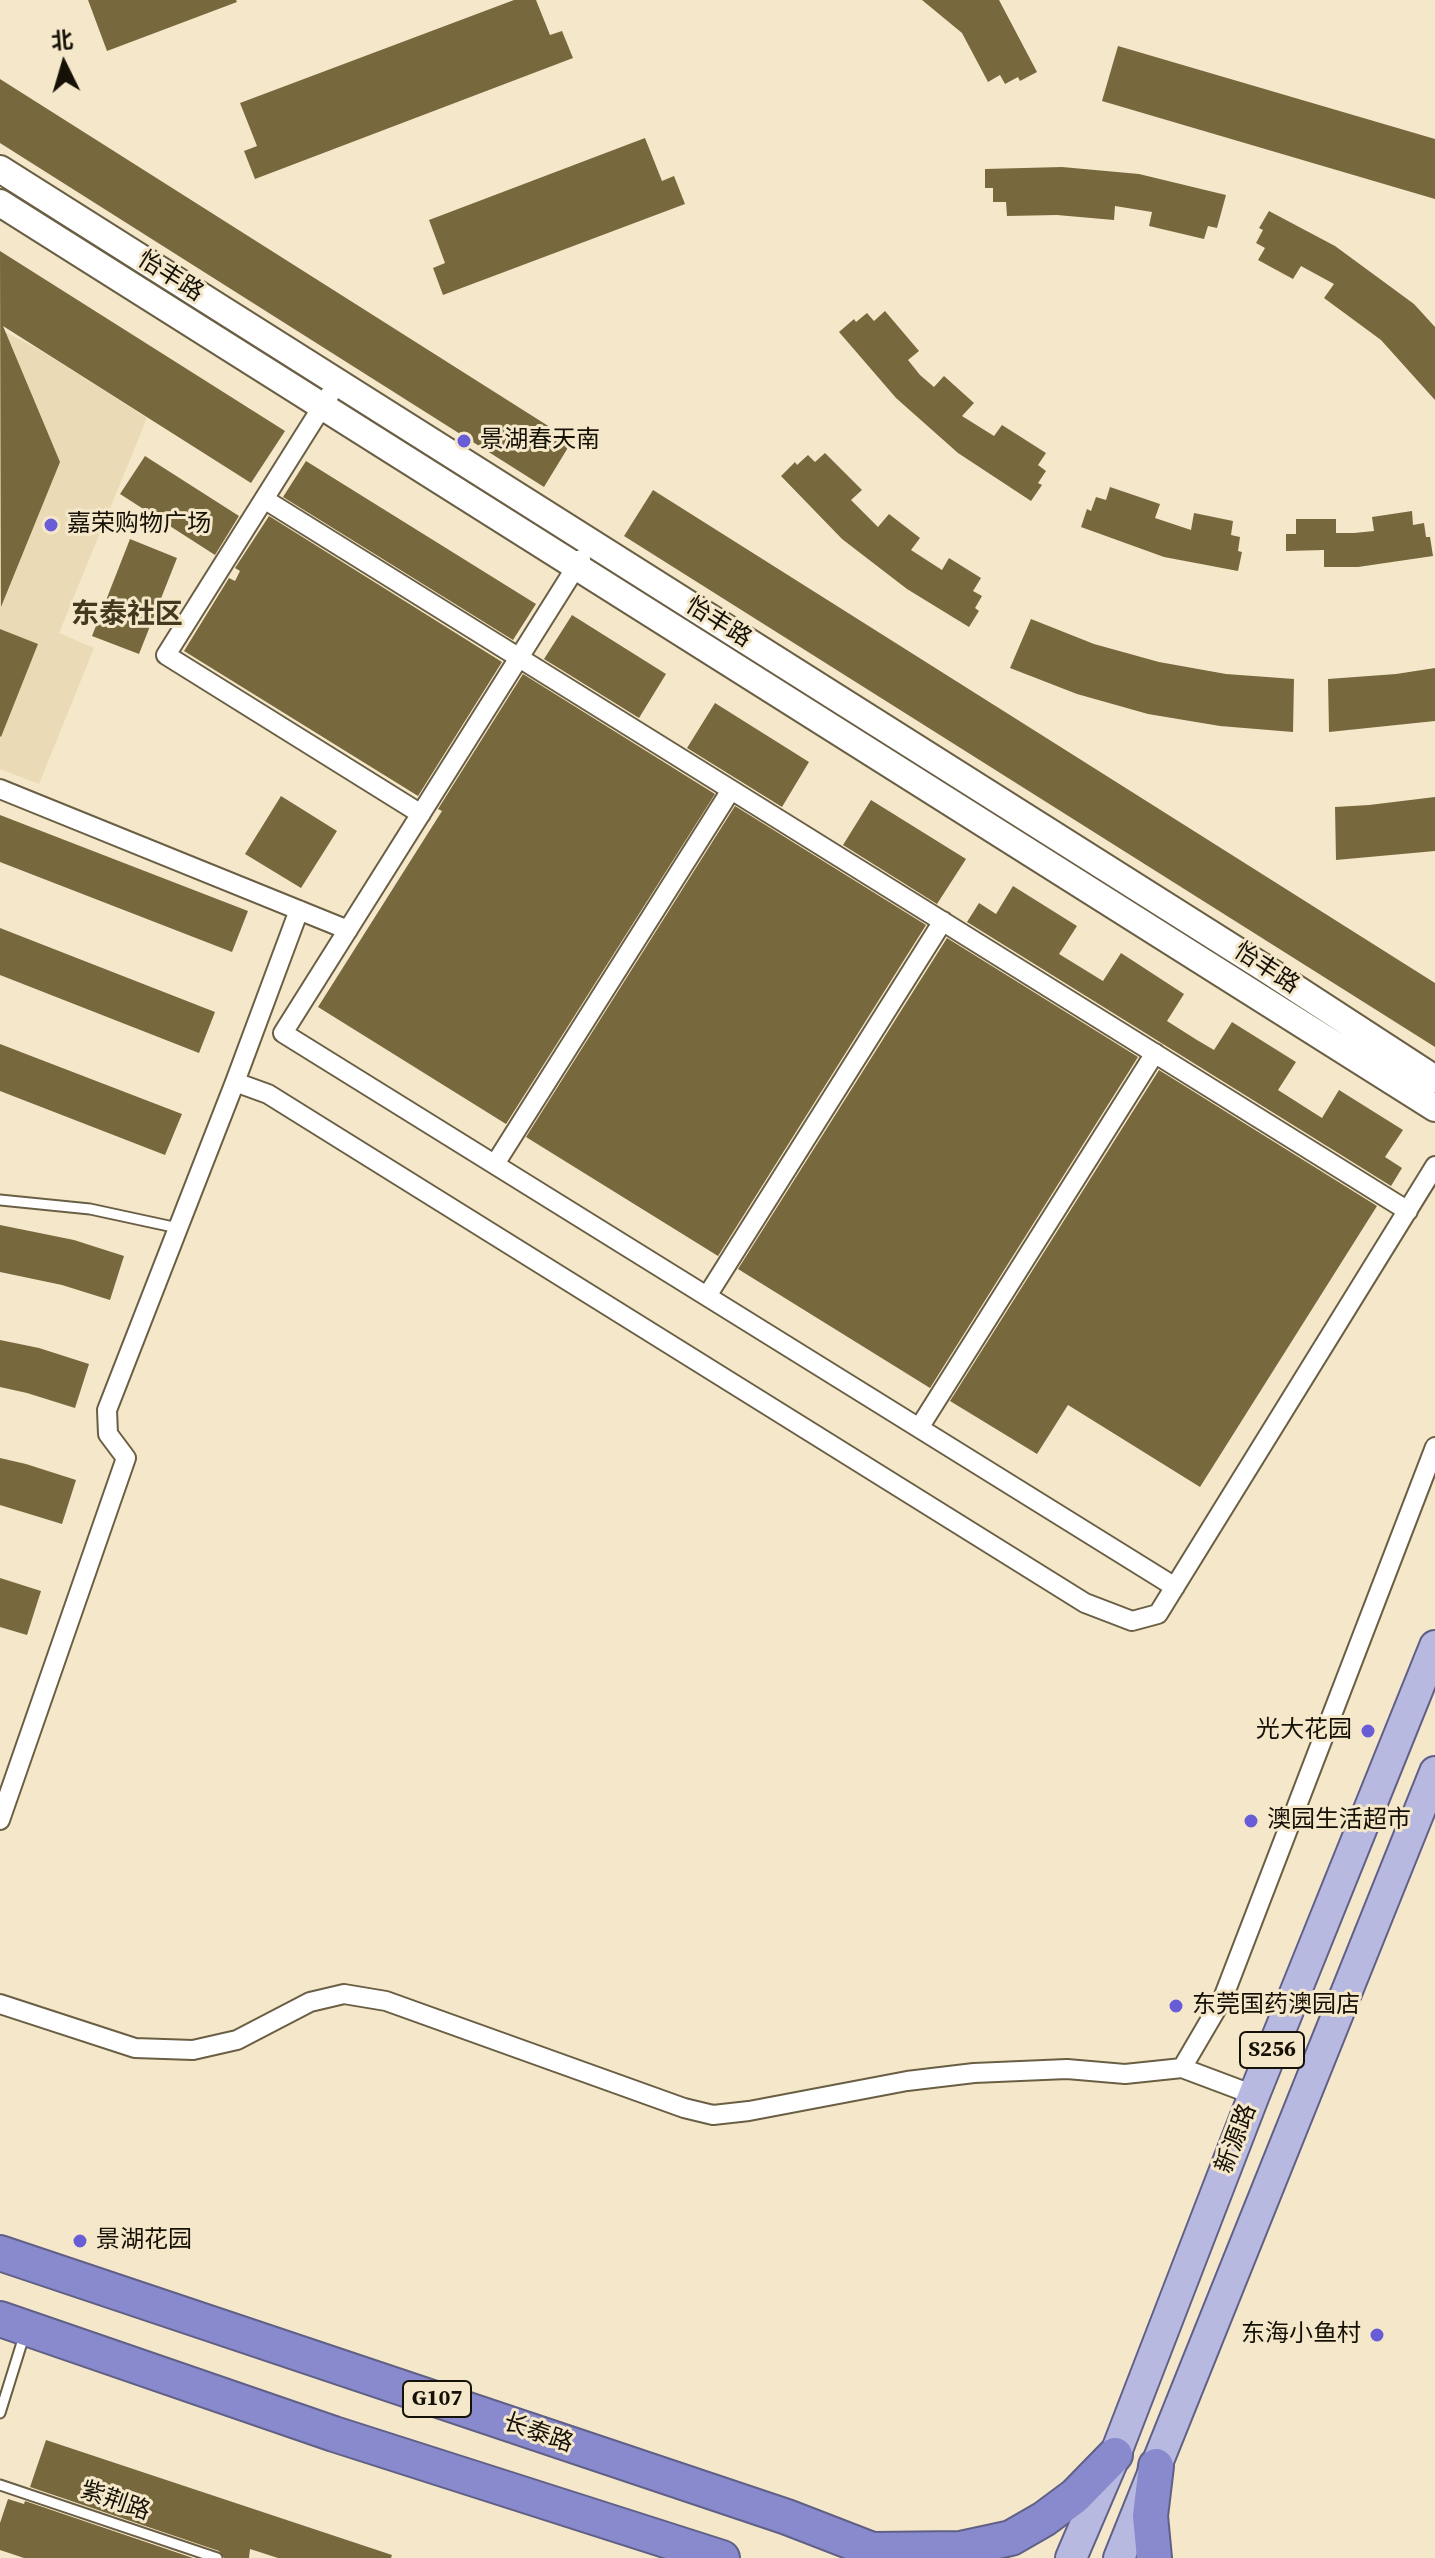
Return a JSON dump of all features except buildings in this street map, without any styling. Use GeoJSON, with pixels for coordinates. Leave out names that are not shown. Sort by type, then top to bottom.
{"type":"FeatureCollection","features":[{"type":"Feature","properties":{"kind":"highway","name":"长泰路"},"geometry":{"type":"LineString","coordinates":[[0,2253],[787,2517],[883,2554]]}},
{"type":"Feature","properties":{"kind":"highway"},"geometry":{"type":"LineString","coordinates":[[13,2324],[334,2434],[722,2558]]}},
{"type":"Feature","properties":{"kind":"highway"},"geometry":{"type":"LineString","coordinates":[[883,2554],[960,2549],[1011,2538],[1075,2496],[1115,2455]]}},
{"type":"Feature","properties":{"kind":"highway"},"geometry":{"type":"LineString","coordinates":[[1154,2558],[1150,2516],[1156,2466]]}},
{"type":"Feature","properties":{"kind":"main road","name":"新源路"},"geometry":{"type":"LineString","coordinates":[[1115,2455],[1254,2095],[1435,1646]]}},
{"type":"Feature","properties":{"kind":"main road","name":"新源路"},"geometry":{"type":"LineString","coordinates":[[1156,2466],[1435,1772]]}},
{"type":"Feature","properties":{"kind":"main road","name":"S256"},"geometry":{"type":"LineString","coordinates":[[1071,2558],[1115,2455]]}},
{"type":"Feature","properties":{"kind":"main road","name":"S256"},"geometry":{"type":"LineString","coordinates":[[1119,2558],[1156,2466]]}},
{"type":"Feature","properties":{"kind":"street","name":"怡丰路"},"geometry":{"type":"LineString","coordinates":[[0,169],[1435,1079]]}},
{"type":"Feature","properties":{"kind":"street","name":"怡丰路"},"geometry":{"type":"LineString","coordinates":[[0,203],[1435,1108]]}},
{"type":"Feature","properties":{"kind":"street"},"geometry":{"type":"LineString","coordinates":[[337,383],[166,655],[421,814]]}},
{"type":"Feature","properties":{"kind":"street"},"geometry":{"type":"LineString","coordinates":[[264,499],[1408,1211]]}},
{"type":"Feature","properties":{"kind":"street"},"geometry":{"type":"LineString","coordinates":[[591,543],[283,1033],[1175,1587]]}},
{"type":"Feature","properties":{"kind":"street"},"geometry":{"type":"LineString","coordinates":[[0,789],[348,930]]}},
{"type":"Feature","properties":{"kind":"street"},"geometry":{"type":"LineString","coordinates":[[495,1164],[731,790]]}},
{"type":"Feature","properties":{"kind":"street"},"geometry":{"type":"LineString","coordinates":[[0,1820],[126,1458],[108,1434],[107,1410],[299,910]]}},
{"type":"Feature","properties":{"kind":"street"},"geometry":{"type":"LineString","coordinates":[[707,1296],[943,921]]}},
{"type":"Feature","properties":{"kind":"street"},"geometry":{"type":"LineString","coordinates":[[919,1428],[1155,1053]]}},
{"type":"Feature","properties":{"kind":"street"},"geometry":{"type":"LineString","coordinates":[[235,1082],[282,1102],[1085,1603],[1132,1621],[1158,1614],[1435,1166]]}},
{"type":"Feature","properties":{"kind":"street"},"geometry":{"type":"LineString","coordinates":[[1182,2068],[1223,1998],[1435,1447]]}},
{"type":"Feature","properties":{"kind":"street"},"geometry":{"type":"LineString","coordinates":[[0,2004],[135,2048],[193,2050],[237,2040],[310,2002],[344,1994],[386,2001],[684,2108],[713,2115],[907,2081],[974,2073],[1067,2069],[1125,2074],[1182,2068],[1254,2095]]}},
{"type":"Feature","properties":{"kind":"lane"},"geometry":{"type":"LineString","coordinates":[[0,1200],[90,1209],[178,1228]]}},
{"type":"Feature","properties":{"kind":"lane"},"geometry":{"type":"LineString","coordinates":[[0,2413],[13,2324]]}},
{"type":"Feature","properties":{"kind":"lane","name":"紫荆路"},"geometry":{"type":"LineString","coordinates":[[0,2485],[217,2558]]}},
{"type":"Feature","properties":{"kind":"shaded area","name":"嘉荣购物广场"},"geometry":{"type":"Polygon","coordinates":[[[0,329],[38,349],[147,418],[59,633],[94,648],[39,784],[0,769],[0,329]]]}},
{"type":"Feature","properties":{"kind":"place","name":"景湖春天南"},"geometry":{"type":"Point","coordinates":[464,441]}},
{"type":"Feature","properties":{"kind":"place","name":"嘉荣购物广场"},"geometry":{"type":"Point","coordinates":[51,525]}},
{"type":"Feature","properties":{"kind":"place","name":"光大花园"},"geometry":{"type":"Point","coordinates":[1368,1731]}},
{"type":"Feature","properties":{"kind":"place","name":"澳园生活超市"},"geometry":{"type":"Point","coordinates":[1251,1821]}},
{"type":"Feature","properties":{"kind":"place","name":"东莞国药澳园店"},"geometry":{"type":"Point","coordinates":[1176,2006]}},
{"type":"Feature","properties":{"kind":"place","name":"景湖花园"},"geometry":{"type":"Point","coordinates":[80,2241]}},
{"type":"Feature","properties":{"kind":"place","name":"东海小鱼村"},"geometry":{"type":"Point","coordinates":[1377,2335]}},
{"type":"Feature","properties":{"kind":"district","name":"东泰社区"},"geometry":{"type":"Point","coordinates":[127,616]}}]}
